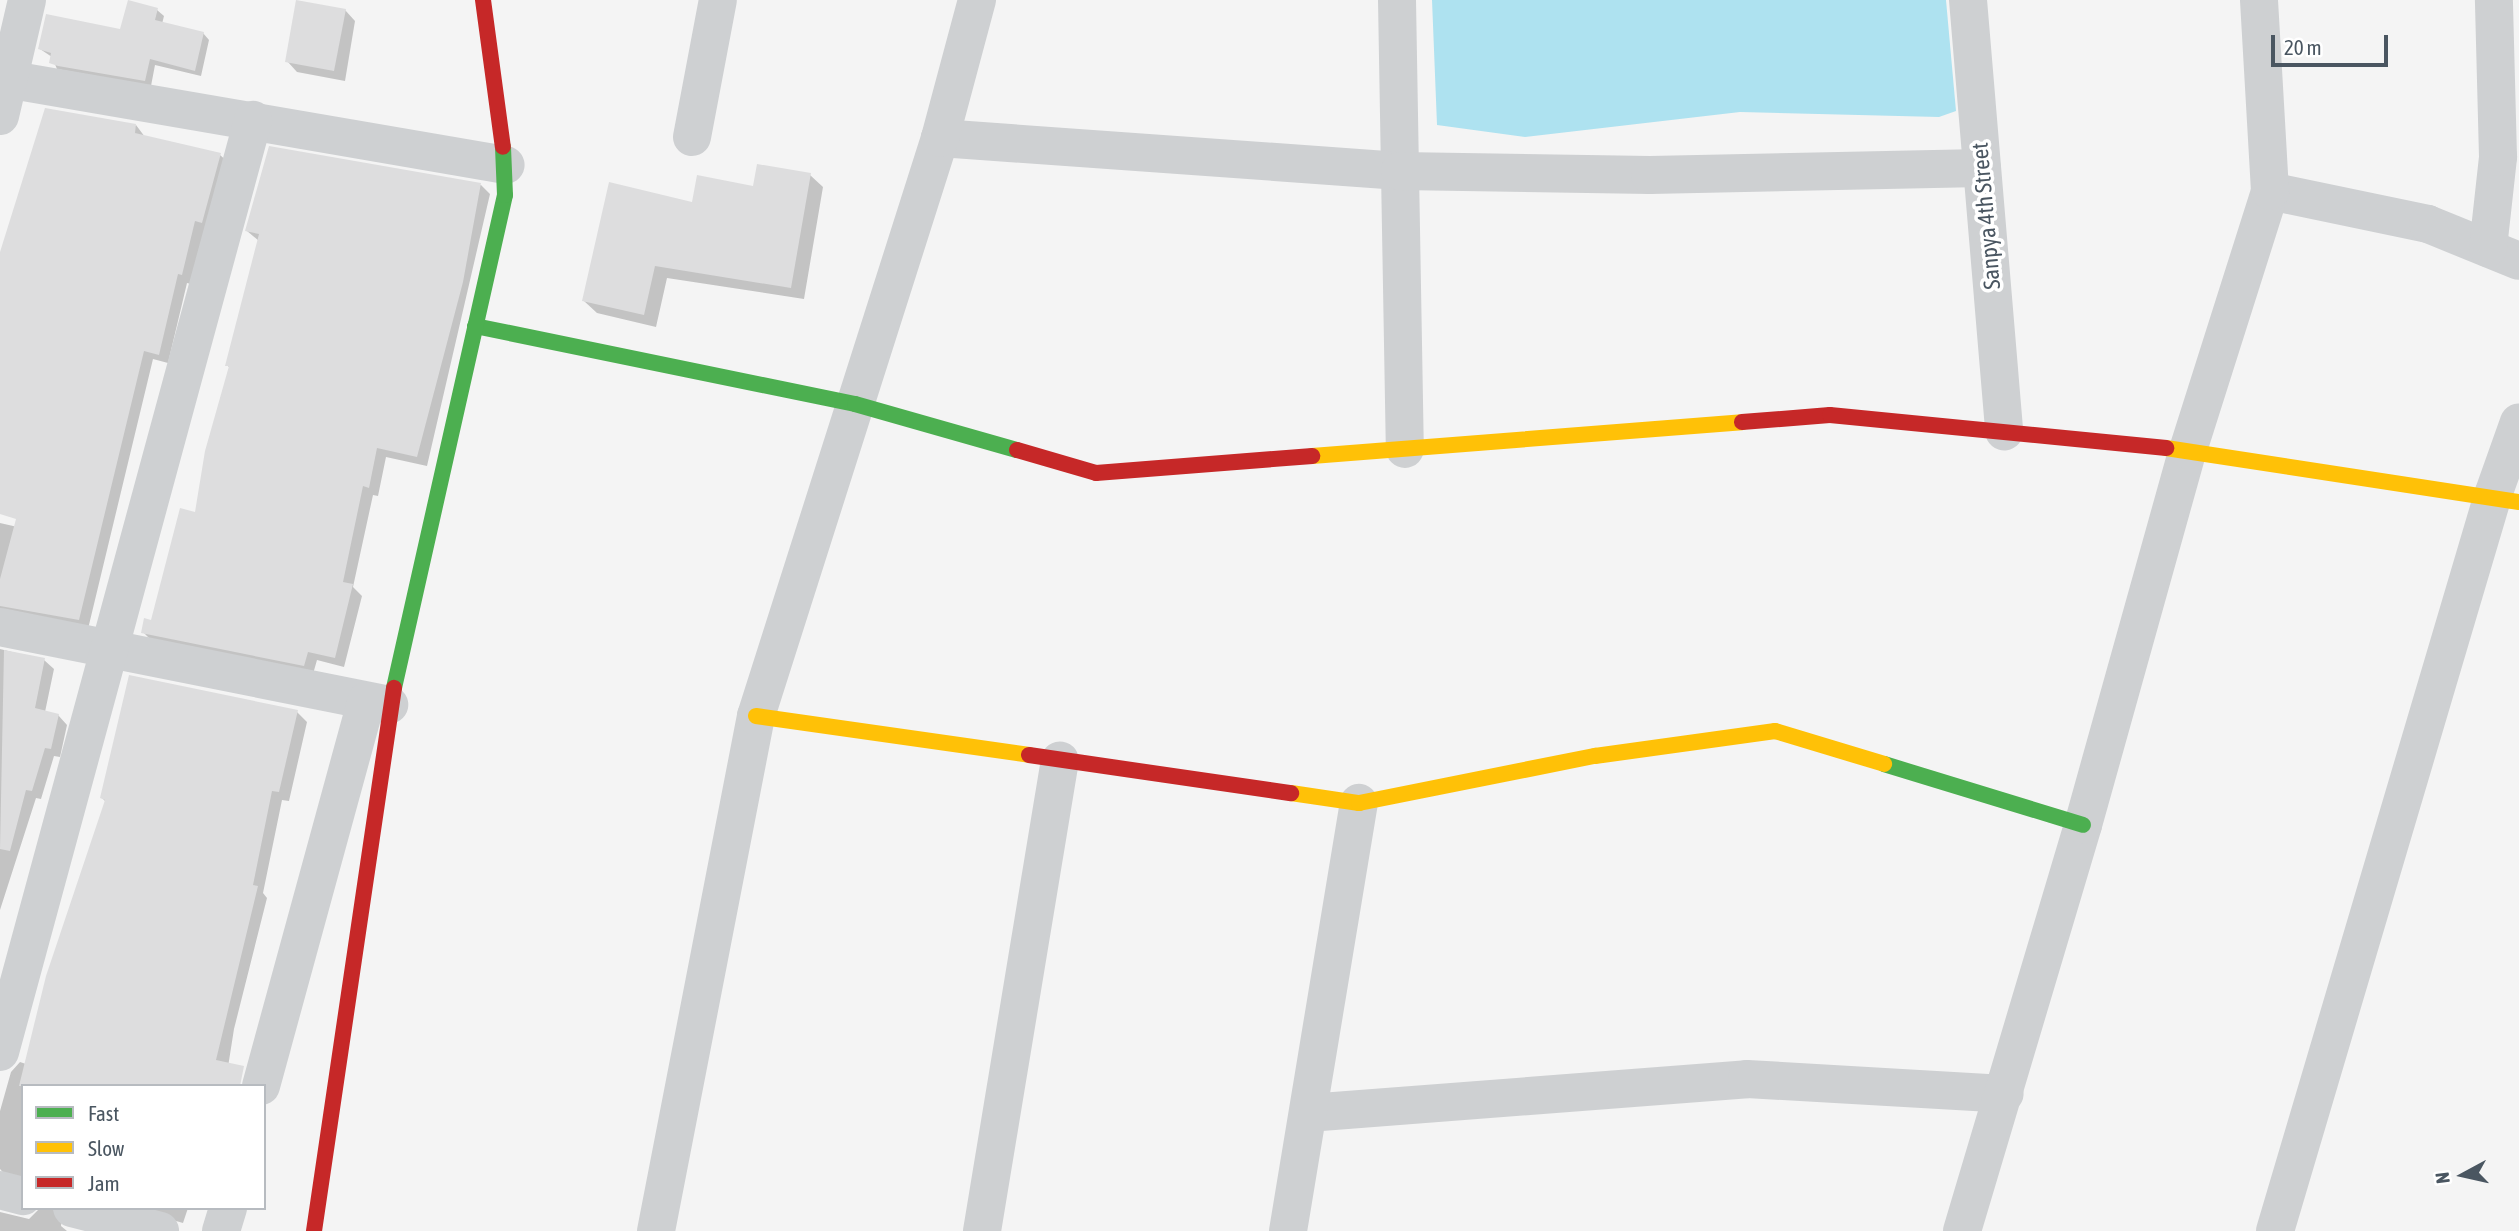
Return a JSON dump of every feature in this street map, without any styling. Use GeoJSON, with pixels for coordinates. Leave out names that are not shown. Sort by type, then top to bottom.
{"type":"FeatureCollection","features":[{"type":"Feature","properties":{"kind":"street"},"geometry":{"type":"LineString","coordinates":[[27,0],[3,91],[253,121],[506,166]]}},
{"type":"Feature","properties":{"kind":"street"},"geometry":{"type":"LineString","coordinates":[[262,1084],[378,703],[475,326],[505,195],[506,166],[482,0]]}},
{"type":"Feature","properties":{"kind":"street"},"geometry":{"type":"LineString","coordinates":[[692,137],[718,0]]}},
{"type":"Feature","properties":{"kind":"street"},"geometry":{"type":"LineString","coordinates":[[656,1231],[756,716],[940,138],[977,0]]}},
{"type":"Feature","properties":{"kind":"street"},"geometry":{"type":"LineString","coordinates":[[1397,0],[1405,449]]}},
{"type":"Feature","properties":{"kind":"street","name":"Sanpya 4th Street"},"geometry":{"type":"LineString","coordinates":[[1968,0],[2004,432]]}},
{"type":"Feature","properties":{"kind":"street"},"geometry":{"type":"LineString","coordinates":[[1962,1231],[2083,825],[2188,450],[2270,191],[2259,0]]}},
{"type":"Feature","properties":{"kind":"street"},"geometry":{"type":"LineString","coordinates":[[2270,191],[2428,224],[2503,255],[2494,0]]}},
{"type":"Feature","properties":{"kind":"street"},"geometry":{"type":"LineString","coordinates":[[0,1052],[253,121]]}},
{"type":"Feature","properties":{"kind":"street"},"geometry":{"type":"LineString","coordinates":[[940,138],[1400,171],[1650,175],[1982,168]]}},
{"type":"Feature","properties":{"kind":"street"},"geometry":{"type":"LineString","coordinates":[[475,326],[855,404],[1097,473],[1830,415],[2188,450],[2506,498]]}},
{"type":"Feature","properties":{"kind":"street"},"geometry":{"type":"LineString","coordinates":[[2275,1231],[2506,498],[2519,422]]}},
{"type":"Feature","properties":{"kind":"street"},"geometry":{"type":"LineString","coordinates":[[0,626],[378,703]]}},
{"type":"Feature","properties":{"kind":"street"},"geometry":{"type":"LineString","coordinates":[[314,1231],[378,703]]}},
{"type":"Feature","properties":{"kind":"street"},"geometry":{"type":"LineString","coordinates":[[756,716],[1359,803],[1595,756],[1776,731],[2083,825]]}},
{"type":"Feature","properties":{"kind":"street"},"geometry":{"type":"LineString","coordinates":[[982,1231],[1060,760]]}},
{"type":"Feature","properties":{"kind":"street"},"geometry":{"type":"LineString","coordinates":[[1289,1231],[1359,803]]}},
{"type":"Feature","properties":{"kind":"street"},"geometry":{"type":"LineString","coordinates":[[1308,1113],[1747,1079],[2005,1094]]}},
{"type":"Feature","properties":{"kind":"street"},"geometry":{"type":"LineString","coordinates":[[0,1190],[21,1195]]}},
{"type":"Feature","properties":{"kind":"street"},"geometry":{"type":"LineString","coordinates":[[80,1210],[160,1231]]}},
{"type":"Feature","properties":{"kind":"street"},"geometry":{"type":"LineString","coordinates":[[221,1231],[227,1210]]}},
{"type":"Feature","properties":{"kind":"water"},"geometry":{"type":"Polygon","coordinates":[[[1432,0],[1946,0],[1956,111],[1939,117],[1740,112],[1525,137],[1437,125],[1432,0]]]}},
{"type":"Feature","properties":{"kind":"building"},"geometry":{"type":"Polygon","coordinates":[[[128,0],[158,8],[155,20],[204,32],[195,71],[150,59],[145,81],[58,66],[49,63],[51,53],[38,49],[46,14],[120,29],[128,0]]]}},
{"type":"Feature","properties":{"kind":"building"},"geometry":{"type":"Polygon","coordinates":[[[296,0],[346,9],[334,71],[285,62],[296,0]]]}},
{"type":"Feature","properties":{"kind":"building"},"geometry":{"type":"Polygon","coordinates":[[[45,108],[136,124],[135,133],[221,153],[202,223],[195,221],[182,275],[178,274],[159,355],[144,351],[79,620],[0,606],[0,579],[16,519],[0,514],[0,252],[45,108]]]}},
{"type":"Feature","properties":{"kind":"building"},"geometry":{"type":"Polygon","coordinates":[[[269,146],[481,183],[463,282],[417,457],[377,448],[369,488],[363,486],[343,582],[353,584],[335,658],[308,652],[304,666],[141,633],[144,618],[151,620],[180,508],[195,512],[205,451],[229,366],[225,366],[259,234],[245,231],[269,146]]]}},
{"type":"Feature","properties":{"kind":"building"},"geometry":{"type":"Polygon","coordinates":[[[757,164],[811,173],[791,288],[655,266],[644,315],[582,301],[609,182],[692,202],[697,175],[753,186],[757,164]]]}},
{"type":"Feature","properties":{"kind":"building"},"geometry":{"type":"Polygon","coordinates":[[[4,650],[45,658],[35,708],[59,714],[51,749],[45,748],[32,791],[26,790],[10,851],[0,849],[4,650]]]}},
{"type":"Feature","properties":{"kind":"building"},"geometry":{"type":"Polygon","coordinates":[[[129,675],[298,710],[279,792],[272,791],[253,885],[258,886],[216,1060],[244,1066],[240,1084],[19,1086],[46,976],[105,800],[100,798],[129,675]]]}},
{"type":"Feature","properties":{"kind":"traffic: fast"},"geometry":{"type":"LineString","coordinates":[[394,688],[505,195],[503,147]]}},
{"type":"Feature","properties":{"kind":"traffic: fast"},"geometry":{"type":"LineString","coordinates":[[475,326],[855,404],[1017,450]]}},
{"type":"Feature","properties":{"kind":"traffic: fast"},"geometry":{"type":"LineString","coordinates":[[1884,764],[2083,825]]}},
{"type":"Feature","properties":{"kind":"traffic: slow"},"geometry":{"type":"LineString","coordinates":[[1312,456],[1742,422]]}},
{"type":"Feature","properties":{"kind":"traffic: slow"},"geometry":{"type":"LineString","coordinates":[[2166,448],[2519,502]]}},
{"type":"Feature","properties":{"kind":"traffic: slow"},"geometry":{"type":"LineString","coordinates":[[756,716],[1029,755]]}},
{"type":"Feature","properties":{"kind":"traffic: slow"},"geometry":{"type":"LineString","coordinates":[[1291,793],[1359,803],[1595,756],[1775,731],[1884,764]]}},
{"type":"Feature","properties":{"kind":"traffic: jam"},"geometry":{"type":"LineString","coordinates":[[483,0],[503,147]]}},
{"type":"Feature","properties":{"kind":"traffic: jam"},"geometry":{"type":"LineString","coordinates":[[1742,422],[1830,415],[2166,448]]}},
{"type":"Feature","properties":{"kind":"traffic: jam"},"geometry":{"type":"LineString","coordinates":[[1017,450],[1096,473],[1312,456]]}},
{"type":"Feature","properties":{"kind":"traffic: jam"},"geometry":{"type":"LineString","coordinates":[[314,1231],[394,688]]}},
{"type":"Feature","properties":{"kind":"traffic: jam"},"geometry":{"type":"LineString","coordinates":[[1029,755],[1291,793]]}}]}
